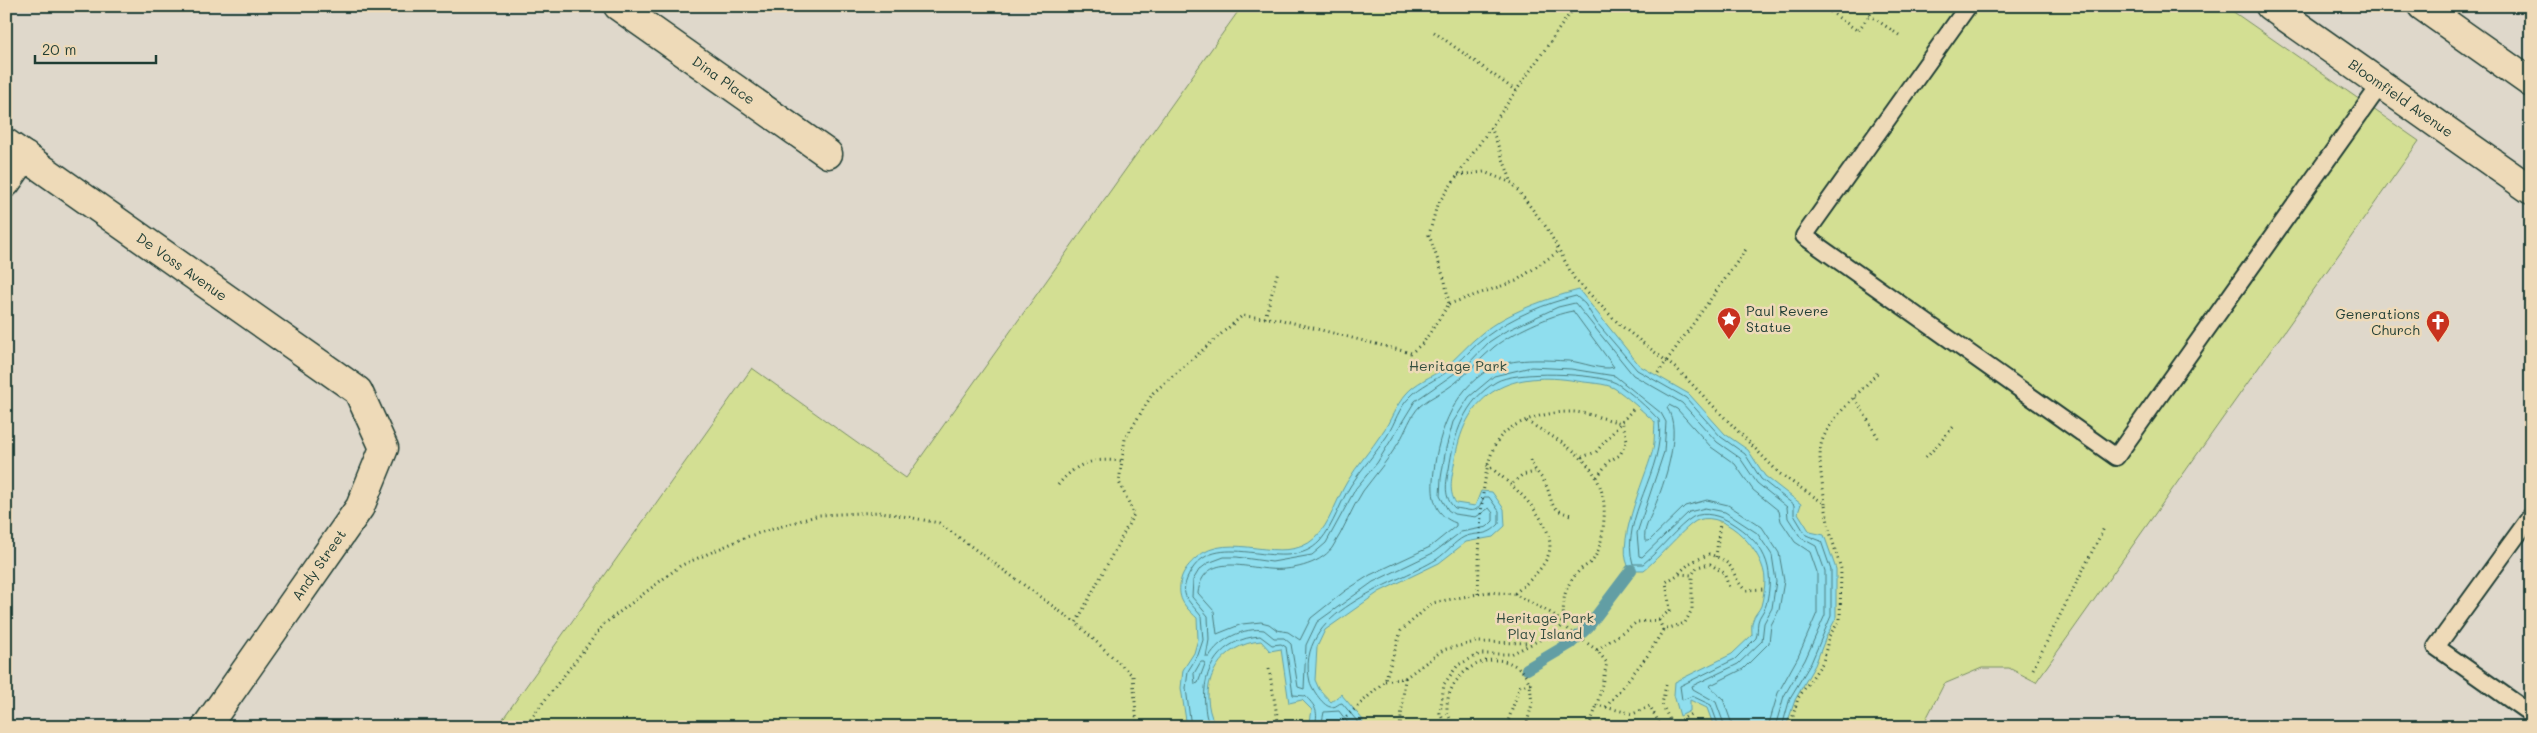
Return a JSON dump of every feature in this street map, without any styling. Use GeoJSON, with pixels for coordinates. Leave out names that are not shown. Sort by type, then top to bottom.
{"type":"FeatureCollection","features":[{"type":"Feature","properties":{"kind":"street","name":"Dina Place"},"geometry":{"type":"LineString","coordinates":[[618,6],[828,154]]}},
{"type":"Feature","properties":{"kind":"street","name":"Bloomfield Avenue"},"geometry":{"type":"LineString","coordinates":[[2270,6],[2531,190]]}},
{"type":"Feature","properties":{"kind":"street"},"geometry":{"type":"LineString","coordinates":[[2422,6],[2531,83]]}},
{"type":"Feature","properties":{"kind":"street"},"geometry":{"type":"LineString","coordinates":[[6,183],[16,149]]}},
{"type":"Feature","properties":{"kind":"street","name":"De Voss Avenue"},"geometry":{"type":"LineString","coordinates":[[16,149],[358,392]]}},
{"type":"Feature","properties":{"kind":"street","name":"Andy Street"},"geometry":{"type":"LineString","coordinates":[[206,727],[360,507],[384,448],[358,392]]}},
{"type":"Feature","properties":{"kind":"lane"},"geometry":{"type":"LineString","coordinates":[[1968,6],[1804,236],[2116,457],[2381,84]]}},
{"type":"Feature","properties":{"kind":"lane"},"geometry":{"type":"LineString","coordinates":[[2531,516],[2436,647],[2531,714]]}},
{"type":"Feature","properties":{"kind":"path"},"geometry":{"type":"LineString","coordinates":[[1449,304],[1445,281],[1429,234],[1437,205],[1575,6]]}},
{"type":"Feature","properties":{"kind":"path"},"geometry":{"type":"LineString","coordinates":[[1822,6],[1858,31],[1876,6]]}},
{"type":"Feature","properties":{"kind":"path"},"geometry":{"type":"LineString","coordinates":[[1870,14],[1899,36]]}},
{"type":"Feature","properties":{"kind":"path"},"geometry":{"type":"LineString","coordinates":[[1434,32],[1516,91]]}},
{"type":"Feature","properties":{"kind":"path"},"geometry":{"type":"LineString","coordinates":[[1491,127],[1512,183],[1547,228],[1574,278],[1620,325],[1667,361],[1700,391],[1780,474],[1825,504]]}},
{"type":"Feature","properties":{"kind":"path"},"geometry":{"type":"LineString","coordinates":[[1458,175],[1484,172],[1512,183]]}},
{"type":"Feature","properties":{"kind":"path"},"geometry":{"type":"LineString","coordinates":[[1658,374],[1747,248]]}},
{"type":"Feature","properties":{"kind":"path"},"geometry":{"type":"LineString","coordinates":[[1076,623],[1134,514],[1119,482],[1125,439],[1153,393],[1242,316],[1265,318],[1411,353],[1423,343],[1449,304],[1516,281],[1559,251]]}},
{"type":"Feature","properties":{"kind":"path"},"geometry":{"type":"LineString","coordinates":[[1265,318],[1278,271]]}},
{"type":"Feature","properties":{"kind":"path"},"geometry":{"type":"LineString","coordinates":[[1790,727],[1798,698],[1823,662],[1830,636],[1840,620],[1841,569],[1829,529],[1825,504],[1822,444],[1827,430],[1878,372]]}},
{"type":"Feature","properties":{"kind":"path"},"geometry":{"type":"LineString","coordinates":[[1855,398],[1880,441]]}},
{"type":"Feature","properties":{"kind":"path"},"geometry":{"type":"LineString","coordinates":[[1582,457],[1596,452],[1633,409]]}},
{"type":"Feature","properties":{"kind":"path"},"geometry":{"type":"LineString","coordinates":[[1478,594],[1484,491],[1488,465],[1497,442],[1515,426],[1542,414],[1576,412],[1622,423]]}},
{"type":"Feature","properties":{"kind":"path"},"geometry":{"type":"LineString","coordinates":[[1446,727],[1440,712],[1444,684],[1458,665],[1480,654],[1511,654],[1556,632],[1563,625],[1564,590],[1579,570],[1593,560],[1603,534],[1605,503],[1597,477],[1582,457],[1526,421]]}},
{"type":"Feature","properties":{"kind":"path"},"geometry":{"type":"LineString","coordinates":[[1597,477],[1609,461],[1620,456],[1627,440],[1622,423]]}},
{"type":"Feature","properties":{"kind":"path"},"geometry":{"type":"LineString","coordinates":[[1926,458],[1955,425]]}},
{"type":"Feature","properties":{"kind":"path"},"geometry":{"type":"LineString","coordinates":[[1058,485],[1066,475],[1081,464],[1102,459],[1122,461]]}},
{"type":"Feature","properties":{"kind":"path"},"geometry":{"type":"LineString","coordinates":[[1530,460],[1535,472],[1545,482],[1552,506],[1558,512],[1571,515]]}},
{"type":"Feature","properties":{"kind":"path"},"geometry":{"type":"LineString","coordinates":[[1488,465],[1512,483],[1547,528],[1550,550],[1546,560],[1536,574],[1514,594]]}},
{"type":"Feature","properties":{"kind":"path"},"geometry":{"type":"LineString","coordinates":[[1512,483],[1522,475],[1535,472]]}},
{"type":"Feature","properties":{"kind":"path"},"geometry":{"type":"LineString","coordinates":[[524,727],[604,624],[680,566],[746,536],[819,515],[882,512],[939,523],[1076,623],[1133,676],[1137,727]]}},
{"type":"Feature","properties":{"kind":"path"},"geometry":{"type":"LineString","coordinates":[[1716,557],[1720,522]]}},
{"type":"Feature","properties":{"kind":"path"},"geometry":{"type":"LineString","coordinates":[[2033,669],[2104,528]]}},
{"type":"Feature","properties":{"kind":"path"},"geometry":{"type":"LineString","coordinates":[[1597,650],[1637,622],[1659,620],[1670,610],[1666,582],[1679,574],[1690,563],[1709,554],[1724,560],[1735,572],[1745,590],[1764,589]]}},
{"type":"Feature","properties":{"kind":"path"},"geometry":{"type":"LineString","coordinates":[[1606,707],[1648,655],[1663,630],[1685,623],[1692,609],[1692,576],[1697,567],[1710,564],[1724,572],[1729,587]]}},
{"type":"Feature","properties":{"kind":"path"},"geometry":{"type":"LineString","coordinates":[[1679,574],[1692,576]]}},
{"type":"Feature","properties":{"kind":"path"},"geometry":{"type":"LineString","coordinates":[[1335,727],[1385,681],[1401,631],[1432,603],[1488,592],[1514,594],[1544,609],[1597,650],[1607,663],[1597,705],[1589,727]]}},
{"type":"Feature","properties":{"kind":"path"},"geometry":{"type":"LineString","coordinates":[[1659,620],[1663,630]]}},
{"type":"Feature","properties":{"kind":"path"},"geometry":{"type":"LineString","coordinates":[[1385,681],[1405,678],[1443,650],[1475,642],[1531,643]]}},
{"type":"Feature","properties":{"kind":"path"},"geometry":{"type":"LineString","coordinates":[[1454,727],[1447,710],[1452,685],[1469,667],[1493,660],[1521,670],[1530,684],[1532,704],[1526,727]]}},
{"type":"Feature","properties":{"kind":"path"},"geometry":{"type":"LineString","coordinates":[[1269,669],[1279,727]]}},
{"type":"Feature","properties":{"kind":"path"},"geometry":{"type":"LineString","coordinates":[[1400,727],[1405,678]]}},
{"type":"Feature","properties":{"kind":"path"},"geometry":{"type":"LineString","coordinates":[[1506,727],[1520,686],[1530,684]]}},
{"type":"Feature","properties":{"kind":"path"},"geometry":{"type":"LineString","coordinates":[[1666,685],[1662,704],[1672,726],[1691,714]]}},
{"type":"Feature","properties":{"kind":"path"},"geometry":{"type":"LineString","coordinates":[[1597,705],[1633,714],[1650,706],[1661,727]]}},
{"type":"Feature","properties":{"kind":"green space","name":"Heritage Park"},"geometry":{"type":"Polygon","coordinates":[[[1242,6],[2225,6],[2419,141],[2036,682],[2009,668],[1982,668],[1944,684],[1925,721],[1925,727],[497,727],[752,368],[906,478],[1242,6]]]}},
{"type":"Feature","properties":{"kind":"water"},"geometry":{"type":"Polygon","coordinates":[[[1579,290],[1640,366],[1689,394],[1725,434],[1748,450],[1765,476],[1801,504],[1798,513],[1810,532],[1824,535],[1836,569],[1836,618],[1815,665],[1795,700],[1786,727],[1714,727],[1707,708],[1690,700],[1690,711],[1680,716],[1674,695],[1675,682],[1732,654],[1752,635],[1752,622],[1761,606],[1765,580],[1759,558],[1742,536],[1732,527],[1721,521],[1698,520],[1644,570],[1631,570],[1626,560],[1627,531],[1653,449],[1655,422],[1610,386],[1554,378],[1532,379],[1513,383],[1496,390],[1481,401],[1470,416],[1461,435],[1451,482],[1453,498],[1456,503],[1475,506],[1481,491],[1492,492],[1504,509],[1505,526],[1493,537],[1466,542],[1439,563],[1379,592],[1325,630],[1317,647],[1315,680],[1319,689],[1331,702],[1341,694],[1363,720],[1362,727],[1309,727],[1312,710],[1302,700],[1289,703],[1281,649],[1270,651],[1261,641],[1235,649],[1217,666],[1211,678],[1208,690],[1208,704],[1213,719],[1219,727],[1187,727],[1181,688],[1183,670],[1194,653],[1198,639],[1197,618],[1182,601],[1180,591],[1182,576],[1189,565],[1196,558],[1210,550],[1224,546],[1288,550],[1302,546],[1315,538],[1325,526],[1351,476],[1378,439],[1399,403],[1410,390],[1418,383],[1443,369],[1477,337],[1503,319],[1554,297],[1579,290]]]}},
{"type":"Feature","properties":{"kind":"waterway"},"geometry":{"type":"LineString","coordinates":[[1527,669],[1571,643],[1588,627],[1631,570]]}},
{"type":"Feature","properties":{"kind":"place","name":"Paul Revere Statue"},"geometry":{"type":"Point","coordinates":[1729,340]}},
{"type":"Feature","properties":{"kind":"place","name":"Generations Church"},"geometry":{"type":"Point","coordinates":[2438,343]}},
{"type":"Feature","properties":{"kind":"park label","name":"Heritage Park Play Island"},"geometry":{"type":"Point","coordinates":[1545,626]}}]}
